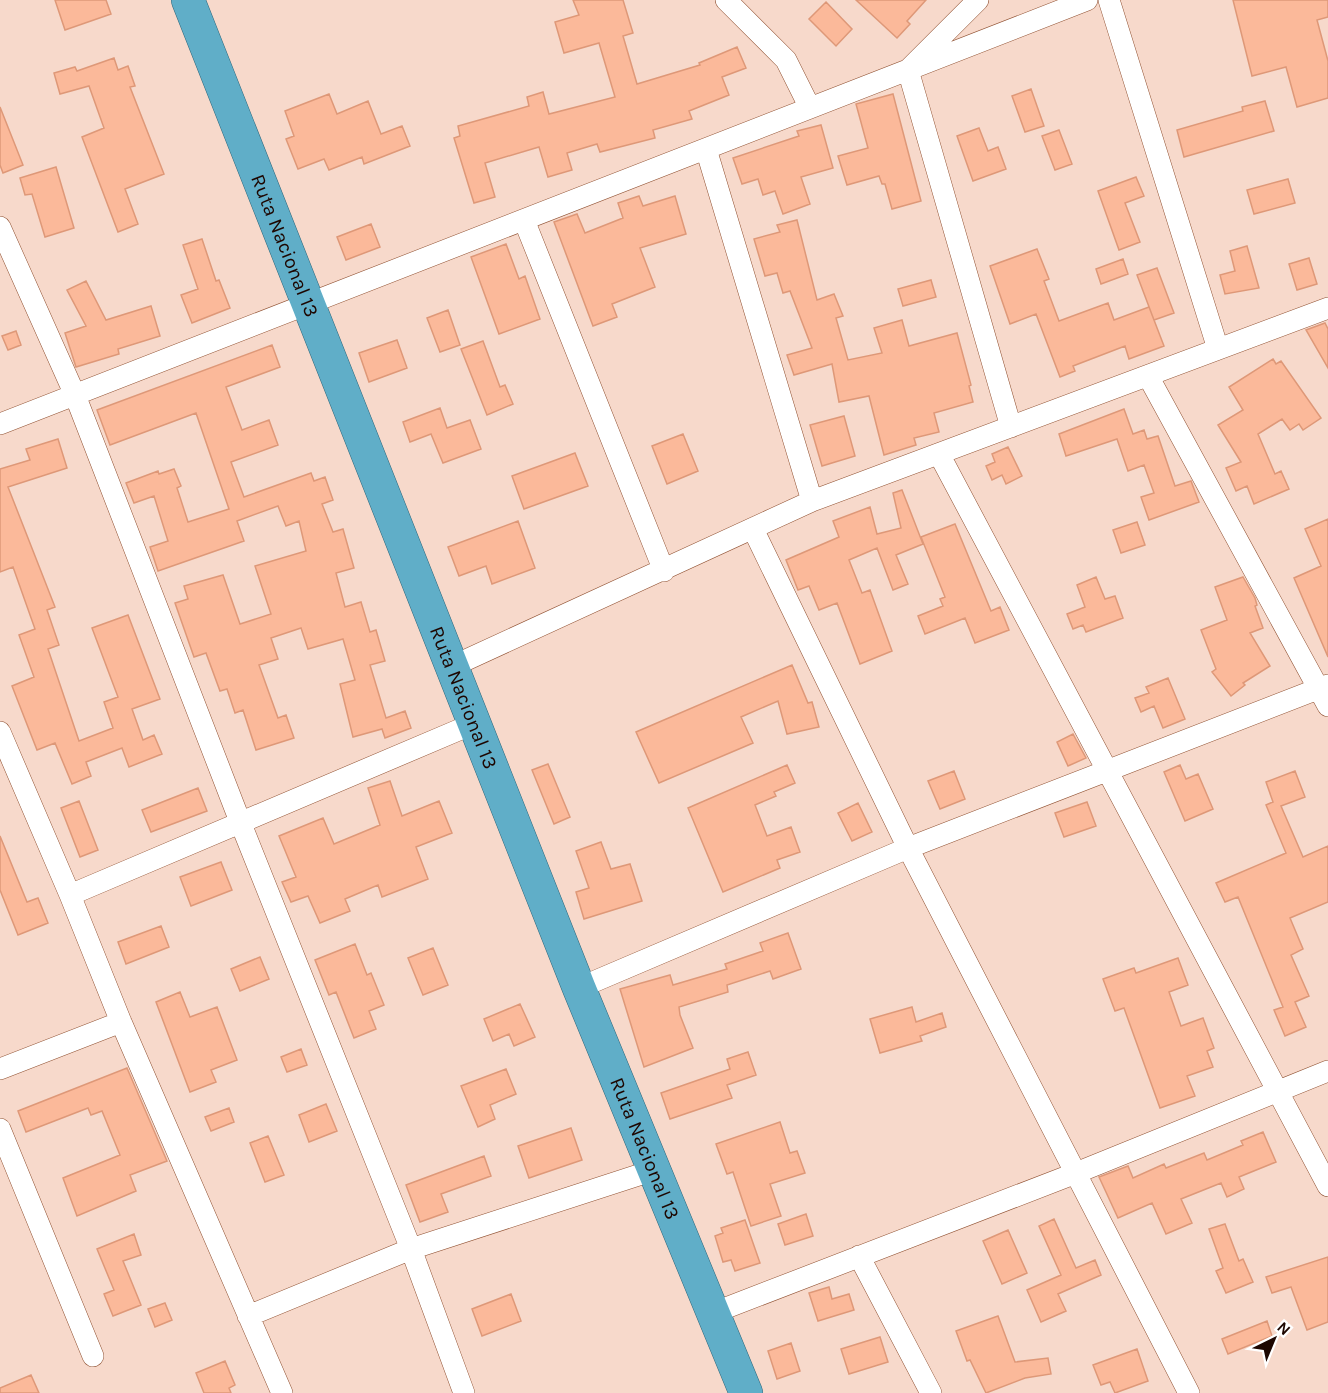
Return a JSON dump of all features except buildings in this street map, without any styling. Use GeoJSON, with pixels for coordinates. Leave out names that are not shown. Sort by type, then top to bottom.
{"type":"FeatureCollection","features":[{"type":"Feature","properties":{"kind":"highway","name":"Ruta Nacional 13"},"geometry":{"type":"LineString","coordinates":[[188,0],[579,988],[746,1393]]}},
{"type":"Feature","properties":{"kind":"street"},"geometry":{"type":"LineString","coordinates":[[726,0],[786,60],[810,108]]}},
{"type":"Feature","properties":{"kind":"street"},"geometry":{"type":"LineString","coordinates":[[908,70],[978,0]]}},
{"type":"Feature","properties":{"kind":"street"},"geometry":{"type":"LineString","coordinates":[[0,424],[1087,0]]}},
{"type":"Feature","properties":{"kind":"street"},"geometry":{"type":"LineString","coordinates":[[1109,0],[1218,349]]}},
{"type":"Feature","properties":{"kind":"street"},"geometry":{"type":"LineString","coordinates":[[908,70],[1011,427]]}},
{"type":"Feature","properties":{"kind":"street"},"geometry":{"type":"LineString","coordinates":[[706,149],[812,501]]}},
{"type":"Feature","properties":{"kind":"street"},"geometry":{"type":"LineString","coordinates":[[524,220],[664,571]]}},
{"type":"Feature","properties":{"kind":"street"},"geometry":{"type":"LineString","coordinates":[[0,227],[75,395],[241,824],[411,1249],[464,1393]]}},
{"type":"Feature","properties":{"kind":"street"},"geometry":{"type":"LineString","coordinates":[[453,666],[812,501],[1328,308]]}},
{"type":"Feature","properties":{"kind":"street"},"geometry":{"type":"LineString","coordinates":[[579,988],[908,848],[1109,771],[1325,693],[1148,375]]}},
{"type":"Feature","properties":{"kind":"street"},"geometry":{"type":"LineString","coordinates":[[939,454],[1280,1091],[1328,1186]]}},
{"type":"Feature","properties":{"kind":"street"},"geometry":{"type":"LineString","coordinates":[[753,529],[908,848],[1189,1393]]}},
{"type":"Feature","properties":{"kind":"street"},"geometry":{"type":"LineString","coordinates":[[70,895],[475,723]]}},
{"type":"Feature","properties":{"kind":"street"},"geometry":{"type":"LineString","coordinates":[[0,732],[70,895],[121,1022],[282,1393]]}},
{"type":"Feature","properties":{"kind":"street"},"geometry":{"type":"LineString","coordinates":[[0,1069],[121,1022]]}},
{"type":"Feature","properties":{"kind":"street"},"geometry":{"type":"LineString","coordinates":[[713,1313],[1076,1173],[1328,1071]]}},
{"type":"Feature","properties":{"kind":"street"},"geometry":{"type":"LineString","coordinates":[[0,1129],[93,1356]]}},
{"type":"Feature","properties":{"kind":"street"},"geometry":{"type":"LineString","coordinates":[[248,1316],[411,1249],[654,1170]]}},
{"type":"Feature","properties":{"kind":"street"},"geometry":{"type":"LineString","coordinates":[[859,1256],[931,1393]]}}]}
